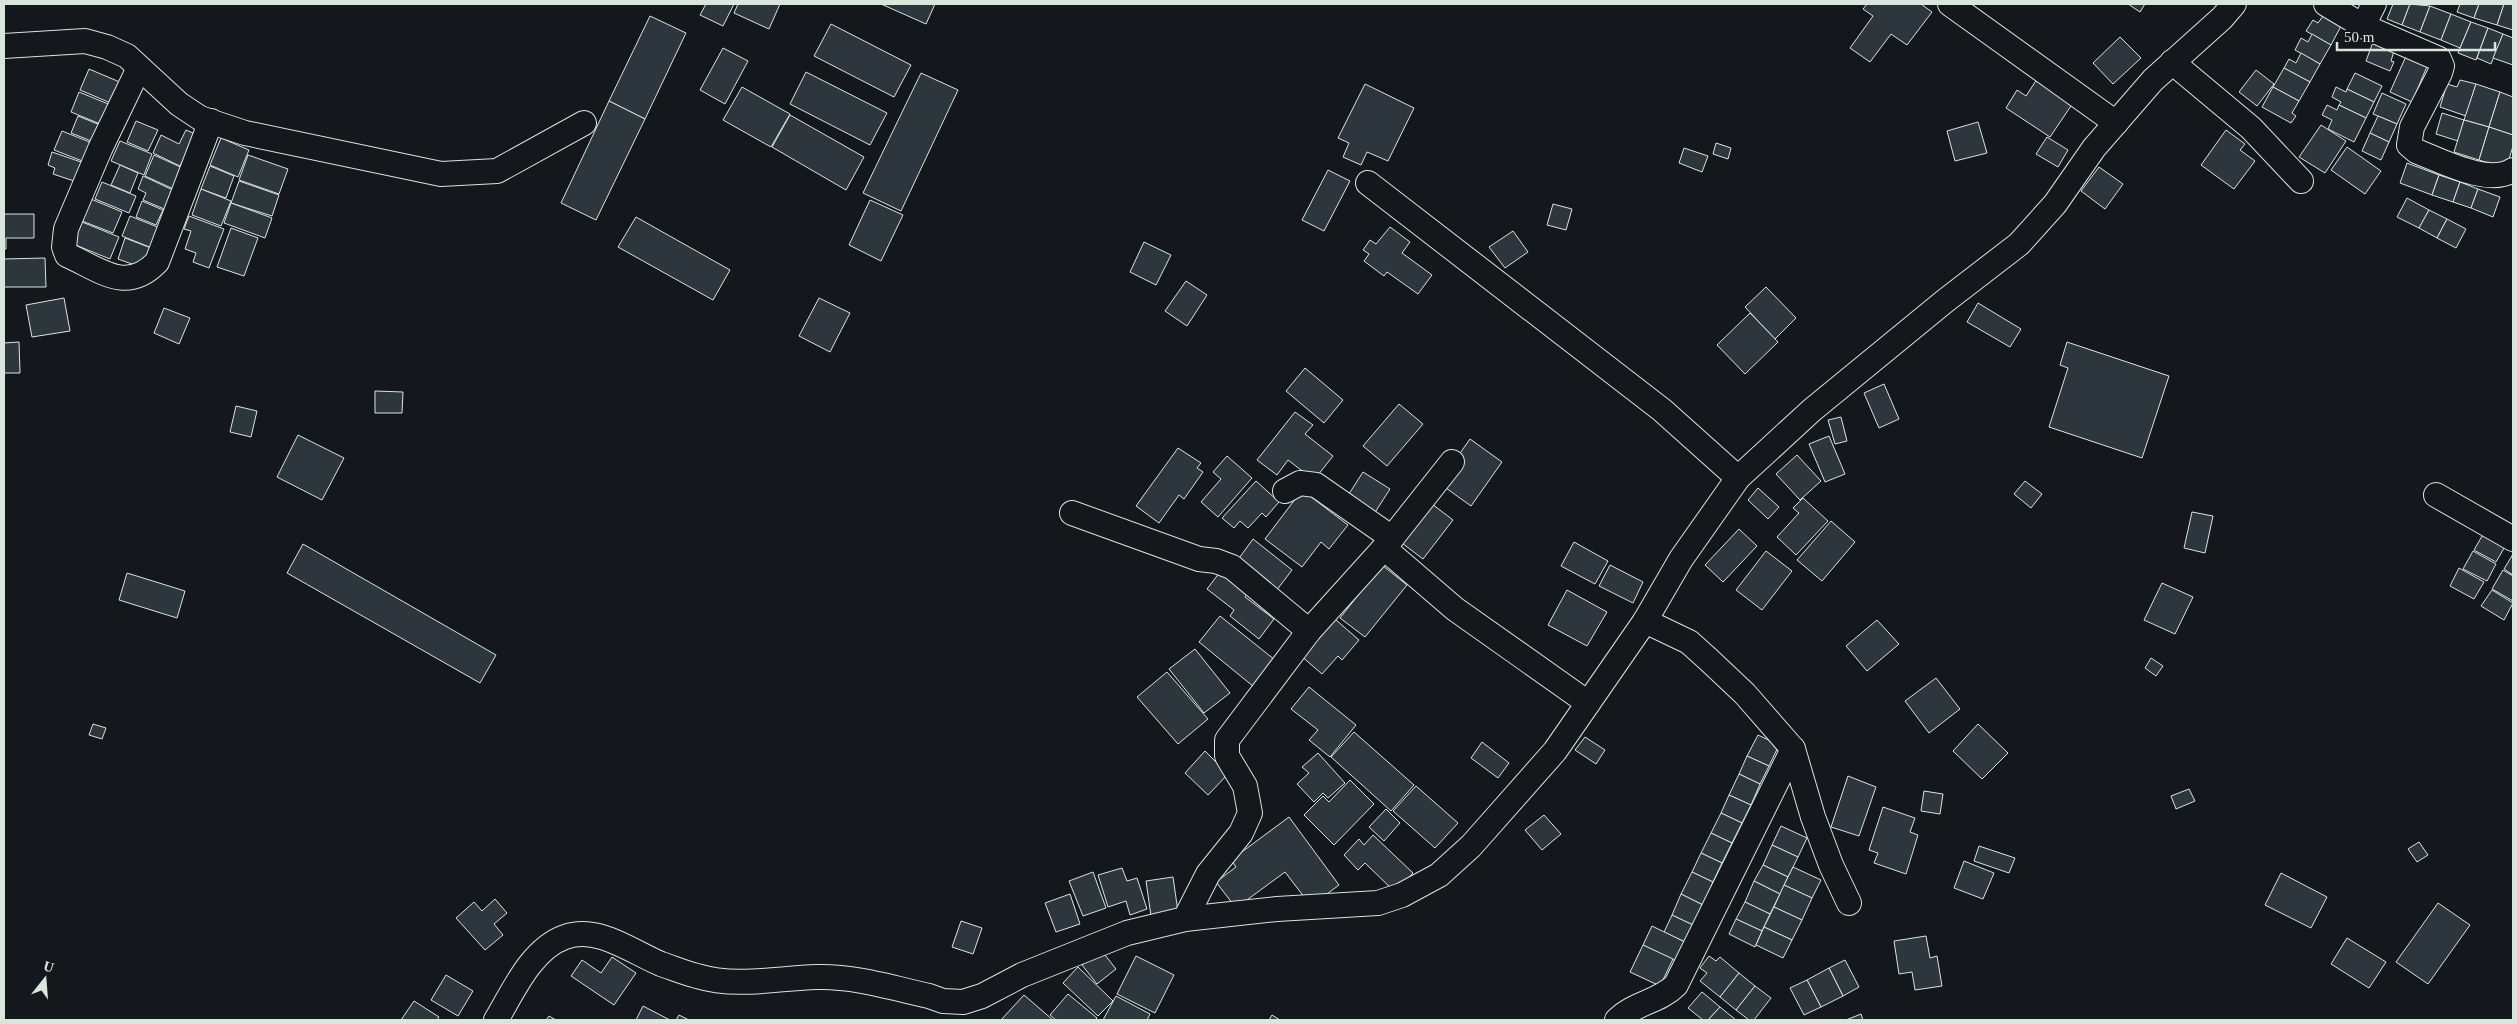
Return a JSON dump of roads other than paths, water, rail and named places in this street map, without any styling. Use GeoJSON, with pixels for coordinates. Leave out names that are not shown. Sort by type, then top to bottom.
{"type":"FeatureCollection","features":[{"type":"Feature","properties":{"kind":"street"},"geometry":{"type":"LineString","coordinates":[[1950,4],[2116,123]]}},
{"type":"Feature","properties":{"kind":"street"},"geometry":{"type":"LineString","coordinates":[[496,1020],[530,964],[547,948],[564,937],[580,934],[615,942],[661,964],[698,977],[726,982],[840,978],[943,1001],[963,1002],[982,996],[1022,975],[1127,933],[1185,919],[1277,909],[1355,906],[1378,903],[1402,895],[1439,875],[1471,846],[1555,751],[1645,621],[1681,559],[1738,478],[1812,410],[1945,301],[2020,244],[2055,204],[2094,148],[2152,80],[2222,18],[2234,4]]}},
{"type":"Feature","properties":{"kind":"street"},"geometry":{"type":"LineString","coordinates":[[2326,4],[2363,26],[2439,60],[2442,66],[2412,127],[2409,145],[2416,151],[2481,175],[2499,176],[2513,170]]}},
{"type":"Feature","properties":{"kind":"street"},"geometry":{"type":"LineString","coordinates":[[2363,26],[2374,4]]}},
{"type":"Feature","properties":{"kind":"street"},"geometry":{"type":"LineString","coordinates":[[4,46],[85,42],[107,48],[127,56],[179,104],[200,118],[245,133],[441,174],[497,171],[584,124]]}},
{"type":"Feature","properties":{"kind":"street"},"geometry":{"type":"LineString","coordinates":[[2172,62],[2251,128],[2301,182]]}},
{"type":"Feature","properties":{"kind":"street"},"geometry":{"type":"LineString","coordinates":[[139,68],[66,229],[64,247],[67,254],[122,280],[138,278],[149,271],[157,262],[211,121]]}},
{"type":"Feature","properties":{"kind":"street"},"geometry":{"type":"LineString","coordinates":[[1368,183],[1662,410],[1738,478]]}},
{"type":"Feature","properties":{"kind":"street"},"geometry":{"type":"LineString","coordinates":[[1185,919],[1208,874],[1240,832],[1250,813],[1245,786],[1227,756],[1226,740],[1309,632],[1388,543],[1452,462]]}},
{"type":"Feature","properties":{"kind":"street"},"geometry":{"type":"LineString","coordinates":[[1285,491],[1300,482],[1316,485],[1388,543],[1455,609],[1588,703]]}},
{"type":"Feature","properties":{"kind":"street"},"geometry":{"type":"LineString","coordinates":[[2436,495],[2513,539]]}},
{"type":"Feature","properties":{"kind":"street"},"geometry":{"type":"LineString","coordinates":[[1072,513],[1199,559],[1216,561],[1232,566],[1309,632]]}},
{"type":"Feature","properties":{"kind":"street"},"geometry":{"type":"LineString","coordinates":[[1645,621],[1689,642],[1745,694],[1793,749],[1825,849],[1849,904]]}},
{"type":"Feature","properties":{"kind":"street"},"geometry":{"type":"LineString","coordinates":[[1618,1020],[1624,1014],[1667,994],[1680,980],[1793,749]]}},
{"type":"Feature","properties":{"kind":"street"},"geometry":{"type":"LineString","coordinates":[[943,1001],[963,1020]]}}]}
